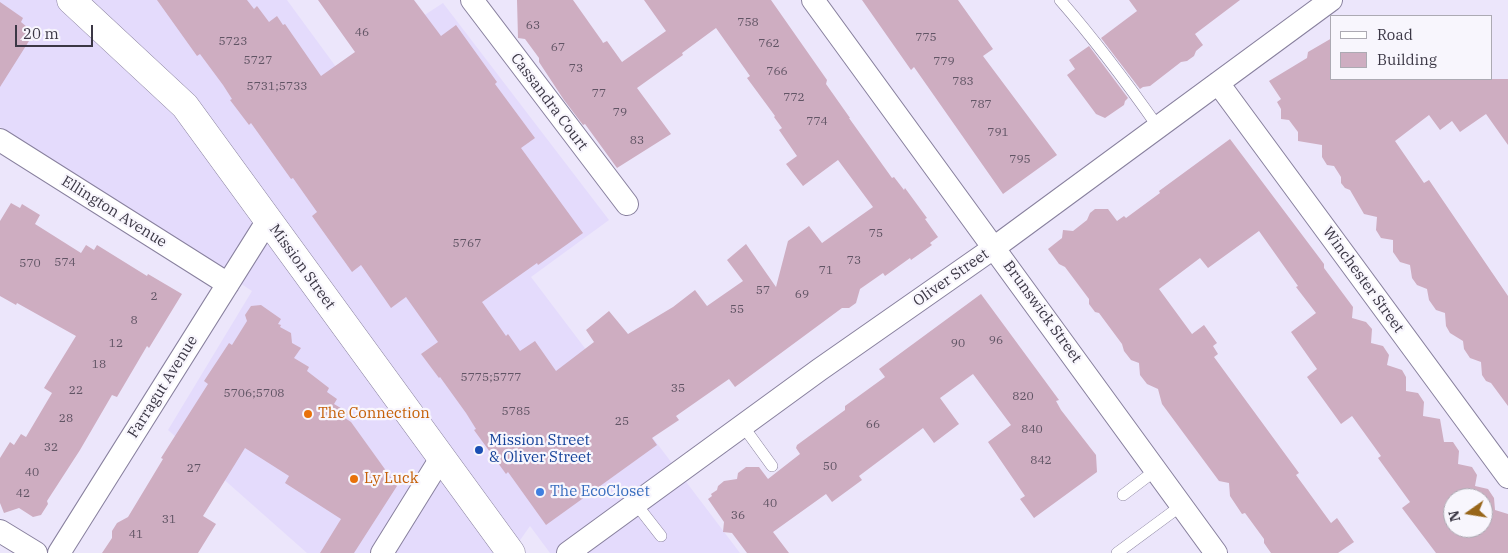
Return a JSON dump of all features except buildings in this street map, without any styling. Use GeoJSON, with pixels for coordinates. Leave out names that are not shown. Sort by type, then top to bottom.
{"type":"FeatureCollection","features":[{"type":"Feature","properties":{"kind":"main road","name":"Mission Street"},"geometry":{"type":"LineString","coordinates":[[70,0],[185,106],[511,553]]}},
{"type":"Feature","properties":{"kind":"street","name":"Cassandra Court"},"geometry":{"type":"LineString","coordinates":[[472,0],[627,204]]}},
{"type":"Feature","properties":{"kind":"street","name":"Brunswick Street"},"geometry":{"type":"LineString","coordinates":[[813,0],[995,247],[1216,553]]}},
{"type":"Feature","properties":{"kind":"street","name":"Oliver Street"},"geometry":{"type":"LineString","coordinates":[[568,553],[995,247],[1331,0]]}},
{"type":"Feature","properties":{"kind":"street","name":"Winchester Street"},"geometry":{"type":"LineString","coordinates":[[1218,84],[1508,477]]}},
{"type":"Feature","properties":{"kind":"street","name":"Ellington Avenue"},"geometry":{"type":"LineString","coordinates":[[0,140],[228,284]]}},
{"type":"Feature","properties":{"kind":"street","name":"Farragut Avenue"},"geometry":{"type":"LineString","coordinates":[[58,553],[268,220]]}},
{"type":"Feature","properties":{"kind":"street"},"geometry":{"type":"LineString","coordinates":[[382,553],[441,458]]}},
{"type":"Feature","properties":{"kind":"street"},"geometry":{"type":"LineString","coordinates":[[0,531],[36,553]]}},
{"type":"Feature","properties":{"kind":"lane"},"geometry":{"type":"LineString","coordinates":[[1060,0],[1127,83],[1158,127]]}},
{"type":"Feature","properties":{"kind":"lane"},"geometry":{"type":"LineString","coordinates":[[743,426],[772,466]]}},
{"type":"Feature","properties":{"kind":"lane"},"geometry":{"type":"LineString","coordinates":[[1122,495],[1156,470]]}},
{"type":"Feature","properties":{"kind":"lane"},"geometry":{"type":"LineString","coordinates":[[636,504],[661,536]]}},
{"type":"Feature","properties":{"kind":"lane"},"geometry":{"type":"LineString","coordinates":[[1117,553],[1182,506]]}},
{"type":"Feature","properties":{"kind":"shaded area"},"geometry":{"type":"Polygon","coordinates":[[[0,0],[287,0],[339,71],[443,3],[609,220],[531,277],[740,553],[550,553],[530,526],[511,553],[307,553],[168,430],[252,291],[0,127],[0,0]]]}},
{"type":"Feature","properties":{"kind":"place","name":"The Connection"},"geometry":{"type":"Point","coordinates":[308,414]}},
{"type":"Feature","properties":{"kind":"place","name":"Mission Street & Oliver Street"},"geometry":{"type":"Point","coordinates":[479,450]}},
{"type":"Feature","properties":{"kind":"place","name":"Ly Luck"},"geometry":{"type":"Point","coordinates":[354,479]}},
{"type":"Feature","properties":{"kind":"place","name":"The EcoCloset"},"geometry":{"type":"Point","coordinates":[540,492]}}]}
